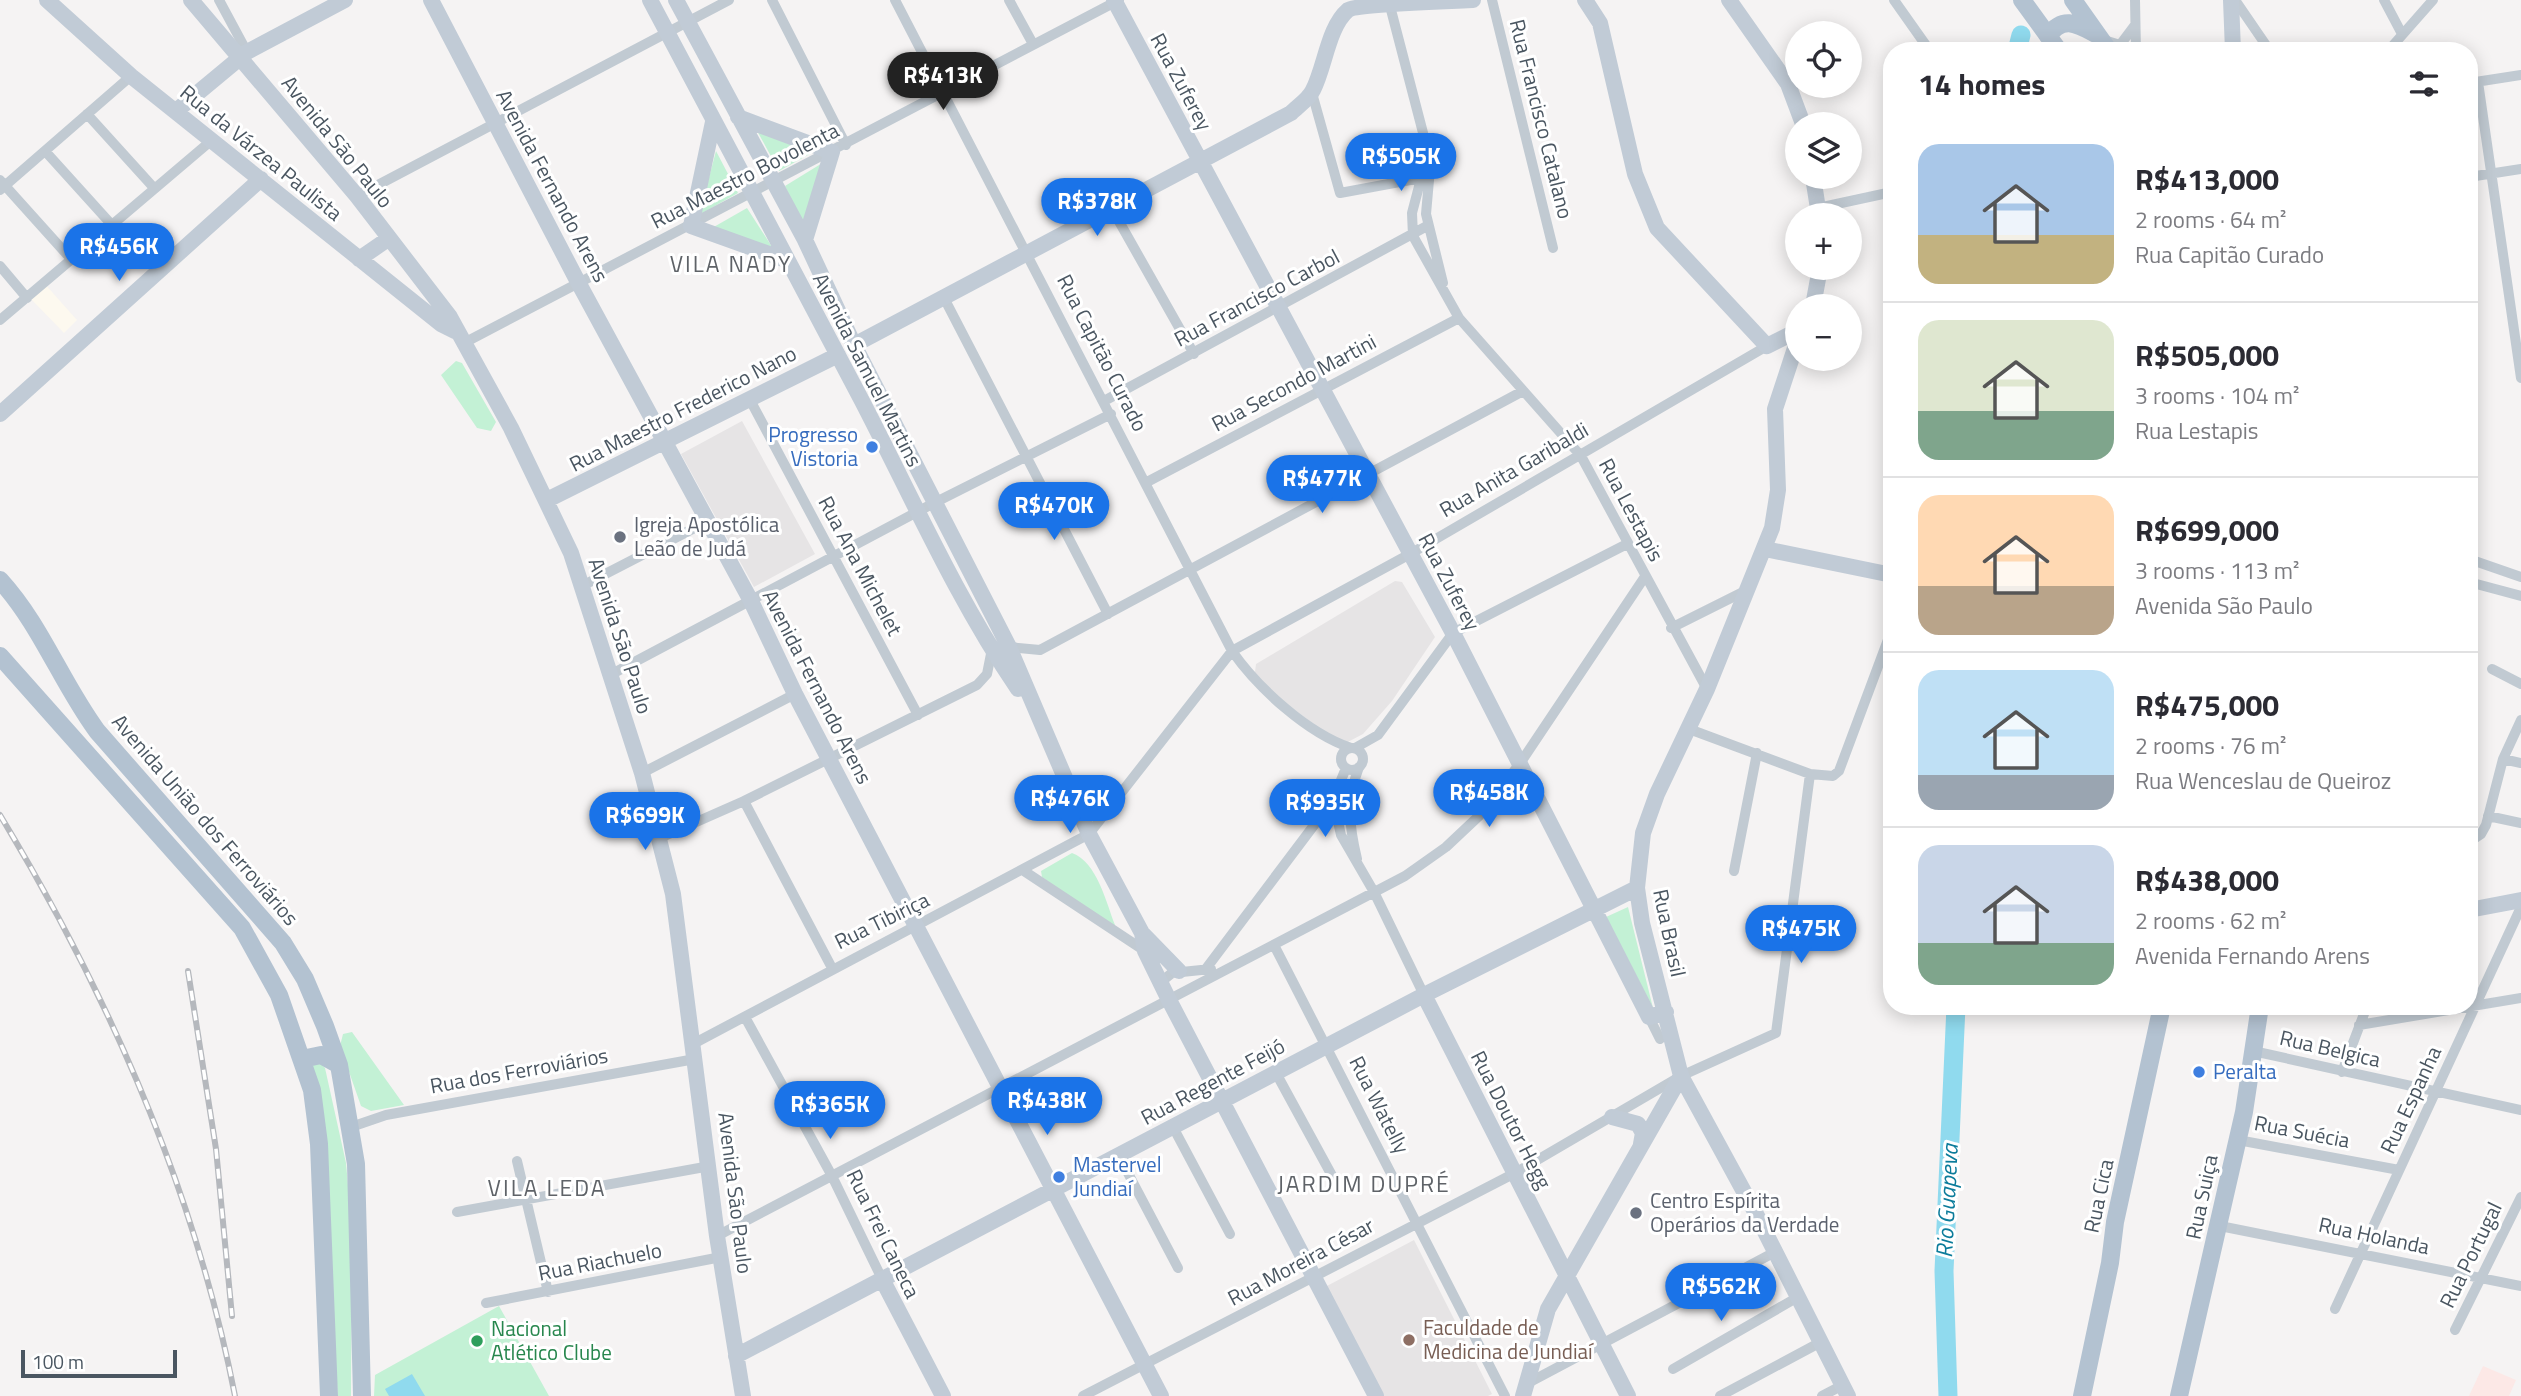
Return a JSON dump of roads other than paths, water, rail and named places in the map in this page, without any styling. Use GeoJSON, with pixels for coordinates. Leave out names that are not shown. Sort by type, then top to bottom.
{"type":"FeatureCollection","features":[{"type":"Feature","properties":{"kind":"main road","name":"Rua da Várzea Paulista"},"geometry":{"type":"LineString","coordinates":[[47,0],[131,76],[458,337]]}},
{"type":"Feature","properties":{"kind":"main road","name":"Avenida São Paulo"},"geometry":{"type":"LineString","coordinates":[[191,0],[242,54],[357,196],[450,317],[458,337],[511,428],[547,500],[582,586],[642,773],[673,894],[717,1236],[743,1396]]}},
{"type":"Feature","properties":{"kind":"main road"},"geometry":{"type":"LineString","coordinates":[[176,111],[242,54],[345,0]]}},
{"type":"Feature","properties":{"kind":"main road","name":"Avenida Fernando Arens"},"geometry":{"type":"LineString","coordinates":[[430,0],[578,282],[751,601],[795,694],[1161,1396]]}},
{"type":"Feature","properties":{"kind":"main road","name":"Avenida Samuel Martins"},"geometry":{"type":"LineString","coordinates":[[650,0],[838,355],[917,512],[992,649],[1037,716]]}},
{"type":"Feature","properties":{"kind":"main road","name":"Avenida Samuel Martins"},"geometry":{"type":"LineString","coordinates":[[676,0],[805,240],[854,345],[1009,647],[1089,834],[1142,933],[1145,951],[1168,998],[1376,1396]]}},
{"type":"Feature","properties":{"kind":"main road"},"geometry":{"type":"LineString","coordinates":[[854,345],[1291,113],[1312,93],[1336,29],[1348,10],[1359,2],[1390,6],[1473,0]]}},
{"type":"Feature","properties":{"kind":"main road"},"geometry":{"type":"LineString","coordinates":[[1729,0],[1788,84],[1798,112]]}},
{"type":"Feature","properties":{"kind":"main road"},"geometry":{"type":"LineString","coordinates":[[2022,0],[2052,42]]}},
{"type":"Feature","properties":{"kind":"main road"},"geometry":{"type":"LineString","coordinates":[[2073,0],[2103,42]]}},
{"type":"Feature","properties":{"kind":"main road"},"geometry":{"type":"LineString","coordinates":[[2233,0],[2233,42]]}},
{"type":"Feature","properties":{"kind":"main road","name":"Rua Zuferey"},"geometry":{"type":"LineString","coordinates":[[1116,1],[1277,308],[1368,472],[1521,762],[1649,1017]]}},
{"type":"Feature","properties":{"kind":"main road"},"geometry":{"type":"LineString","coordinates":[[1589,4],[1600,23],[1634,174],[1647,209],[1674,248],[1767,346]]}},
{"type":"Feature","properties":{"kind":"main road"},"geometry":{"type":"LineString","coordinates":[[2053,42],[2056,25],[2066,22],[2078,24],[2103,42]]}},
{"type":"Feature","properties":{"kind":"main road"},"geometry":{"type":"LineString","coordinates":[[738,117],[839,149],[805,240]]}},
{"type":"Feature","properties":{"kind":"main road"},"geometry":{"type":"LineString","coordinates":[[713,122],[691,226],[786,260]]}},
{"type":"Feature","properties":{"kind":"main road"},"geometry":{"type":"LineString","coordinates":[[0,414],[261,179]]}},
{"type":"Feature","properties":{"kind":"main road"},"geometry":{"type":"LineString","coordinates":[[359,259],[388,239]]}},
{"type":"Feature","properties":{"kind":"main road","name":"Rua Anita Garibaldi"},"geometry":{"type":"LineString","coordinates":[[1767,346],[1785,337]]}},
{"type":"Feature","properties":{"kind":"main road","name":"Rua Maestro Frederico Nano"},"geometry":{"type":"LineString","coordinates":[[547,500],[838,355]]}},
{"type":"Feature","properties":{"kind":"main road","name":"Rua Brasil"},"geometry":{"type":"LineString","coordinates":[[1681,1076],[1642,923],[1637,888],[1643,833],[1657,794],[1689,729],[1749,590],[1777,512],[1775,410],[1788,371]]}},
{"type":"Feature","properties":{"kind":"main road"},"geometry":{"type":"LineString","coordinates":[[1765,549],[1883,573]]}},
{"type":"Feature","properties":{"kind":"main road","name":"Avenida União dos Ferroviários"},"geometry":{"type":"LineString","coordinates":[[1,586],[40,633],[73,699],[97,731],[283,943],[305,979],[340,1065],[351,1127],[358,1202],[362,1396]]}},
{"type":"Feature","properties":{"kind":"main road"},"geometry":{"type":"LineString","coordinates":[[992,649],[1009,647]]}},
{"type":"Feature","properties":{"kind":"main road","name":"Avenida União dos Ferroviários"},"geometry":{"type":"LineString","coordinates":[[0,656],[242,928],[279,995],[312,1090],[319,1144],[329,1396]]}},
{"type":"Feature","properties":{"kind":"main road","name":"Rua Regente Feijó"},"geometry":{"type":"LineString","coordinates":[[736,1356],[1424,995],[1637,888]]}},
{"type":"Feature","properties":{"kind":"main road"},"geometry":{"type":"LineString","coordinates":[[2478,907],[2521,900]]}},
{"type":"Feature","properties":{"kind":"main road"},"geometry":{"type":"LineString","coordinates":[[1142,933],[1181,971]]}},
{"type":"Feature","properties":{"kind":"main road","name":"Rua Doutor Hegg"},"geometry":{"type":"LineString","coordinates":[[1424,995],[1628,1396]]}},
{"type":"Feature","properties":{"kind":"main road"},"geometry":{"type":"LineString","coordinates":[[1649,1017],[1666,1012]]}},
{"type":"Feature","properties":{"kind":"main road","name":"Rua Cica"},"geometry":{"type":"LineString","coordinates":[[2082,1396],[2110,1263],[2115,1222],[2160,1015]]}},
{"type":"Feature","properties":{"kind":"main road","name":"Rua Suiça"},"geometry":{"type":"LineString","coordinates":[[2179,1396],[2238,1140],[2259,1015]]}},
{"type":"Feature","properties":{"kind":"main road"},"geometry":{"type":"LineString","coordinates":[[302,1059],[321,1055],[340,1065]]}},
{"type":"Feature","properties":{"kind":"main road"},"geometry":{"type":"LineString","coordinates":[[1525,1390],[1548,1309],[1681,1076]]}},
{"type":"Feature","properties":{"kind":"main road"},"geometry":{"type":"LineString","coordinates":[[1681,1076],[1775,1252],[1845,1391]]}},
{"type":"Feature","properties":{"kind":"main road"},"geometry":{"type":"LineString","coordinates":[[1612,1117],[1638,1124],[1643,1133],[1640,1146]]}},
{"type":"Feature","properties":{"kind":"main road","name":"Rua Frei Caneca"},"geometry":{"type":"LineString","coordinates":[[883,1281],[943,1396]]}},
{"type":"Feature","properties":{"kind":"street"},"geometry":{"type":"LineString","coordinates":[[219,0],[242,54]]}},
{"type":"Feature","properties":{"kind":"street"},"geometry":{"type":"LineString","coordinates":[[357,196],[729,0]]}},
{"type":"Feature","properties":{"kind":"street"},"geometry":{"type":"LineString","coordinates":[[772,0],[839,149]]}},
{"type":"Feature","properties":{"kind":"street","name":"Rua Capitão Curado"},"geometry":{"type":"LineString","coordinates":[[895,0],[1028,252],[1232,651],[1253,681],[1329,739]]}},
{"type":"Feature","properties":{"kind":"street"},"geometry":{"type":"LineString","coordinates":[[1009,0],[1032,44]]}},
{"type":"Feature","properties":{"kind":"street","name":"Rua Francisco Catalano"},"geometry":{"type":"LineString","coordinates":[[1492,0],[1553,248]]}},
{"type":"Feature","properties":{"kind":"street"},"geometry":{"type":"LineString","coordinates":[[1894,0],[1924,42]]}},
{"type":"Feature","properties":{"kind":"street"},"geometry":{"type":"LineString","coordinates":[[2135,0],[2136,42]]}},
{"type":"Feature","properties":{"kind":"street"},"geometry":{"type":"LineString","coordinates":[[2233,0],[2263,42]]}},
{"type":"Feature","properties":{"kind":"street"},"geometry":{"type":"LineString","coordinates":[[2384,0],[2402,34]]}},
{"type":"Feature","properties":{"kind":"street"},"geometry":{"type":"LineString","coordinates":[[2395,42],[2432,0]]}},
{"type":"Feature","properties":{"kind":"street","name":"Rua Maestro Bovolenta"},"geometry":{"type":"LineString","coordinates":[[458,337],[691,226],[945,94],[1032,44],[1116,1]]}},
{"type":"Feature","properties":{"kind":"street","name":"Rua Lestapis"},"geometry":{"type":"LineString","coordinates":[[1390,6],[1428,152],[1427,226],[1448,299]]}},
{"type":"Feature","properties":{"kind":"street"},"geometry":{"type":"LineString","coordinates":[[2122,42],[2135,24]]}},
{"type":"Feature","properties":{"kind":"street"},"geometry":{"type":"LineString","coordinates":[[2478,82],[2521,75]]}},
{"type":"Feature","properties":{"kind":"street"},"geometry":{"type":"LineString","coordinates":[[71,259],[2,186],[131,76]]}},
{"type":"Feature","properties":{"kind":"street"},"geometry":{"type":"LineString","coordinates":[[1312,93],[1340,193],[1420,178]]}},
{"type":"Feature","properties":{"kind":"street"},"geometry":{"type":"LineString","coordinates":[[2478,107],[2492,173],[2521,378]]}},
{"type":"Feature","properties":{"kind":"street"},"geometry":{"type":"LineString","coordinates":[[87,114],[154,188]]}},
{"type":"Feature","properties":{"kind":"street"},"geometry":{"type":"LineString","coordinates":[[0,320],[212,140]]}},
{"type":"Feature","properties":{"kind":"street"},"geometry":{"type":"LineString","coordinates":[[45,151],[111,224]]}},
{"type":"Feature","properties":{"kind":"street"},"geometry":{"type":"LineString","coordinates":[[1413,236],[1412,213],[1428,152]]}},
{"type":"Feature","properties":{"kind":"street"},"geometry":{"type":"LineString","coordinates":[[2478,175],[2521,169]]}},
{"type":"Feature","properties":{"kind":"street"},"geometry":{"type":"LineString","coordinates":[[1852,203],[1883,194]]}},
{"type":"Feature","properties":{"kind":"street"},"geometry":{"type":"LineString","coordinates":[[1112,209],[1194,354]]}},
{"type":"Feature","properties":{"kind":"street","name":"Rua Francisco Carbol"},"geometry":{"type":"LineString","coordinates":[[1104,401],[1413,236],[1427,226]]}},
{"type":"Feature","properties":{"kind":"street","name":"Rua Lestapis"},"geometry":{"type":"LineString","coordinates":[[1413,236],[1459,318],[1581,456],[1671,628],[1707,689]]}},
{"type":"Feature","properties":{"kind":"street"},"geometry":{"type":"LineString","coordinates":[[0,266],[27,298]]}},
{"type":"Feature","properties":{"kind":"street"},"geometry":{"type":"LineString","coordinates":[[943,296],[1108,614]]}},
{"type":"Feature","properties":{"kind":"street","name":"Rua Secondo Martini"},"geometry":{"type":"LineString","coordinates":[[1147,482],[1459,318]]}},
{"type":"Feature","properties":{"kind":"street","name":"Rua Anita Garibaldi"},"geometry":{"type":"LineString","coordinates":[[1089,834],[1232,651],[1410,554],[1767,346]]}},
{"type":"Feature","properties":{"kind":"street"},"geometry":{"type":"LineString","coordinates":[[1009,647],[1040,650],[1523,391]]}},
{"type":"Feature","properties":{"kind":"street","name":"Rua Ana Michelet"},"geometry":{"type":"LineString","coordinates":[[749,398],[918,715]]}},
{"type":"Feature","properties":{"kind":"street"},"geometry":{"type":"LineString","coordinates":[[610,675],[934,503],[1111,414]]}},
{"type":"Feature","properties":{"kind":"street"},"geometry":{"type":"LineString","coordinates":[[582,586],[708,522]]}},
{"type":"Feature","properties":{"kind":"street"},"geometry":{"type":"LineString","coordinates":[[1453,633],[1627,544]]}},
{"type":"Feature","properties":{"kind":"street"},"geometry":{"type":"LineString","coordinates":[[2478,562],[2521,577]]}},
{"type":"Feature","properties":{"kind":"street"},"geometry":{"type":"LineString","coordinates":[[717,1236],[1405,876],[1446,847],[1480,815],[1521,762],[1644,578]]}},
{"type":"Feature","properties":{"kind":"street"},"geometry":{"type":"LineString","coordinates":[[2478,584],[2521,596]]}},
{"type":"Feature","properties":{"kind":"street"},"geometry":{"type":"LineString","coordinates":[[1671,628],[1749,590]]}},
{"type":"Feature","properties":{"kind":"street","name":"Rua Doutor Hegg"},"geometry":{"type":"LineString","coordinates":[[1358,862],[1349,827],[1348,806],[1360,765],[1368,757],[1378,735],[1453,633]]}},
{"type":"Feature","properties":{"kind":"street"},"geometry":{"type":"LineString","coordinates":[[660,838],[830,760],[976,685],[987,674],[992,649]]}},
{"type":"Feature","properties":{"kind":"street"},"geometry":{"type":"LineString","coordinates":[[1689,729],[1824,777],[1839,771],[1883,653]]}},
{"type":"Feature","properties":{"kind":"street"},"geometry":{"type":"LineString","coordinates":[[2492,669],[2521,684]]}},
{"type":"Feature","properties":{"kind":"street"},"geometry":{"type":"LineString","coordinates":[[642,773],[795,694]]}},
{"type":"Feature","properties":{"kind":"street"},"geometry":{"type":"LineString","coordinates":[[2478,836],[2488,816],[2503,759],[2521,720]]}},
{"type":"Feature","properties":{"kind":"street"},"geometry":{"type":"LineString","coordinates":[[1205,970],[1333,800],[1344,764],[1344,752],[1378,735]]}},
{"type":"Feature","properties":{"kind":"street"},"geometry":{"type":"LineString","coordinates":[[1329,739],[1353,748],[1363,756],[1360,765],[1344,764]]}},
{"type":"Feature","properties":{"kind":"street"},"geometry":{"type":"LineString","coordinates":[[1329,739],[1344,764]]}},
{"type":"Feature","properties":{"kind":"street"},"geometry":{"type":"LineString","coordinates":[[1734,870],[1757,753]]}},
{"type":"Feature","properties":{"kind":"street"},"geometry":{"type":"LineString","coordinates":[[2503,759],[2521,764]]}},
{"type":"Feature","properties":{"kind":"street","name":"Rua Moreira César"},"geometry":{"type":"LineString","coordinates":[[1083,1396],[1514,1173],[1681,1076],[1776,1033],[1810,774]]}},
{"type":"Feature","properties":{"kind":"street","name":"Rua Doutor Hegg"},"geometry":{"type":"LineString","coordinates":[[1333,800],[1341,835],[1374,892],[1424,995]]}},
{"type":"Feature","properties":{"kind":"street"},"geometry":{"type":"LineString","coordinates":[[744,801],[832,968]]}},
{"type":"Feature","properties":{"kind":"street"},"geometry":{"type":"LineString","coordinates":[[2488,816],[2521,823]]}},
{"type":"Feature","properties":{"kind":"street","name":"Rua Tibiriça"},"geometry":{"type":"LineString","coordinates":[[694,1052],[746,1017],[832,968],[1024,871],[1089,834]]}},
{"type":"Feature","properties":{"kind":"street"},"geometry":{"type":"LineString","coordinates":[[1024,871],[1145,951]]}},
{"type":"Feature","properties":{"kind":"street","name":"Rua Espanha"},"geometry":{"type":"LineString","coordinates":[[2478,1006],[2521,907]]}},
{"type":"Feature","properties":{"kind":"street","name":"Rua Watelly"},"geometry":{"type":"LineString","coordinates":[[1274,945],[1418,1222],[1501,1395]]}},
{"type":"Feature","properties":{"kind":"street"},"geometry":{"type":"LineString","coordinates":[[1162,981],[1181,971],[1231,965]]}},
{"type":"Feature","properties":{"kind":"street"},"geometry":{"type":"LineString","coordinates":[[1181,971],[1186,990]]}},
{"type":"Feature","properties":{"kind":"street"},"geometry":{"type":"LineString","coordinates":[[2478,1006],[2521,998]]}},
{"type":"Feature","properties":{"kind":"street"},"geometry":{"type":"LineString","coordinates":[[2342,1072],[2363,1015]]}},
{"type":"Feature","properties":{"kind":"street"},"geometry":{"type":"LineString","coordinates":[[2359,1025],[2422,1015]]}},
{"type":"Feature","properties":{"kind":"street","name":"Rua Espanha"},"geometry":{"type":"LineString","coordinates":[[2335,1309],[2474,1015]]}},
{"type":"Feature","properties":{"kind":"street","name":"Rua Frei Caneca"},"geometry":{"type":"LineString","coordinates":[[746,1017],[832,1176],[883,1281]]}},
{"type":"Feature","properties":{"kind":"street","name":"Rua Zuferey"},"geometry":{"type":"LineString","coordinates":[[1649,1017],[1660,1040]]}},
{"type":"Feature","properties":{"kind":"street","name":"Rua Belgica"},"geometry":{"type":"LineString","coordinates":[[2253,1051],[2521,1110]]}},
{"type":"Feature","properties":{"kind":"street","name":"Rua dos Ferroviários"},"geometry":{"type":"LineString","coordinates":[[351,1127],[386,1115],[694,1052]]}},
{"type":"Feature","properties":{"kind":"street"},"geometry":{"type":"LineString","coordinates":[[1276,1073],[1336,1183]]}},
{"type":"Feature","properties":{"kind":"street"},"geometry":{"type":"LineString","coordinates":[[1173,1127],[1230,1234]]}},
{"type":"Feature","properties":{"kind":"street","name":"Rua Suécia"},"geometry":{"type":"LineString","coordinates":[[2238,1140],[2399,1170]]}},
{"type":"Feature","properties":{"kind":"street"},"geometry":{"type":"LineString","coordinates":[[1119,1156],[1178,1268]]}},
{"type":"Feature","properties":{"kind":"street"},"geometry":{"type":"LineString","coordinates":[[517,1161],[548,1292]]}},
{"type":"Feature","properties":{"kind":"street"},"geometry":{"type":"LineString","coordinates":[[457,1212],[710,1166]]}},
{"type":"Feature","properties":{"kind":"street","name":"Rua Portugal"},"geometry":{"type":"LineString","coordinates":[[2455,1330],[2520,1201]]}},
{"type":"Feature","properties":{"kind":"street","name":"Rua Holanda"},"geometry":{"type":"LineString","coordinates":[[2220,1226],[2521,1286]]}},
{"type":"Feature","properties":{"kind":"street"},"geometry":{"type":"LineString","coordinates":[[1525,1390],[1601,1343],[1775,1252]]}},
{"type":"Feature","properties":{"kind":"street","name":"Rua Riachuelo"},"geometry":{"type":"LineString","coordinates":[[486,1303],[721,1257]]}},
{"type":"Feature","properties":{"kind":"street"},"geometry":{"type":"LineString","coordinates":[[1673,1369],[1798,1297]]}},
{"type":"Feature","properties":{"kind":"street"},"geometry":{"type":"LineString","coordinates":[[1720,1396],[1821,1342]]}},
{"type":"Feature","properties":{"kind":"street"},"geometry":{"type":"LineString","coordinates":[[1822,1396],[1845,1391]]}},
{"type":"Feature","properties":{"kind":"water"},"geometry":{"type":"Polygon","coordinates":[[[412,1374],[425,1396],[389,1396],[385,1389],[412,1374]]]}},
{"type":"Feature","properties":{"kind":"waterway","name":"Rio Guapeva"},"geometry":{"type":"LineString","coordinates":[[2019,42],[2021,35]]}},
{"type":"Feature","properties":{"kind":"waterway","name":"Rio Guapeva"},"geometry":{"type":"LineString","coordinates":[[1948,1396],[1944,1271],[1956,1015]]}},
{"type":"Feature","properties":{"kind":"railway"},"geometry":{"type":"LineString","coordinates":[[0,815],[77,952],[143,1095],[197,1243],[235,1396]]}},
{"type":"Feature","properties":{"kind":"railway"},"geometry":{"type":"LineString","coordinates":[[188,971],[216,1149],[232,1316]]}},
{"type":"Feature","properties":{"kind":"place","name":"Progresso Vistoria"},"geometry":{"type":"Point","coordinates":[872,447]}},
{"type":"Feature","properties":{"kind":"place","name":"Igreja Apostólica Leão de Judá"},"geometry":{"type":"Point","coordinates":[620,537]}},
{"type":"Feature","properties":{"kind":"place","name":"Peralta"},"geometry":{"type":"Point","coordinates":[2199,1072]}},
{"type":"Feature","properties":{"kind":"place","name":"Mastervel Jundiaí"},"geometry":{"type":"Point","coordinates":[1059,1177]}},
{"type":"Feature","properties":{"kind":"place","name":"Centro Espírita Operários da Verdade"},"geometry":{"type":"Point","coordinates":[1636,1213]}},
{"type":"Feature","properties":{"kind":"place","name":"Faculdade de Medicina de Jundiaí"},"geometry":{"type":"Point","coordinates":[1409,1340]}},
{"type":"Feature","properties":{"kind":"place","name":"Nacional Atlético Clube"},"geometry":{"type":"Point","coordinates":[477,1341]}},
{"type":"Feature","properties":{"kind":"district","name":"VILA NADY"},"geometry":{"type":"Point","coordinates":[731,264]}},
{"type":"Feature","properties":{"kind":"district","name":"JARDIM DUPRÉ"},"geometry":{"type":"Point","coordinates":[1364,1184]}},
{"type":"Feature","properties":{"kind":"district","name":"VILA LEDA"},"geometry":{"type":"Point","coordinates":[547,1188]}}]}
